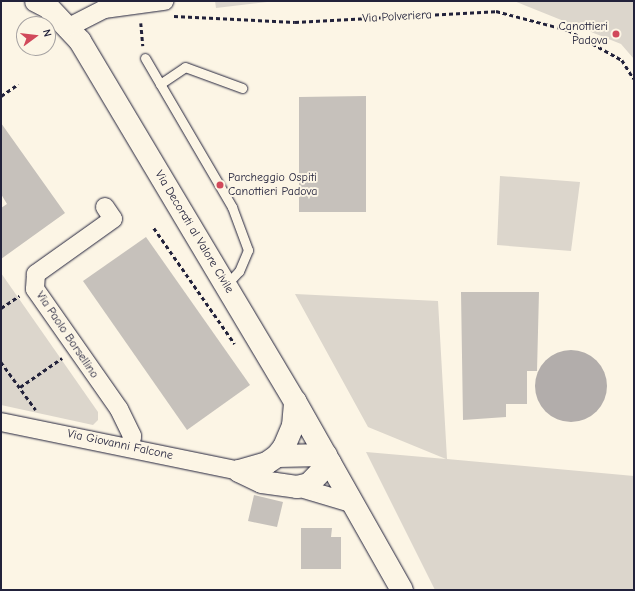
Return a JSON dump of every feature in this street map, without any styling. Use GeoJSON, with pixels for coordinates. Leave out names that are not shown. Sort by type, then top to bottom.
{"type":"FeatureCollection","features":[{"type":"Feature","properties":{"kind":"street"},"geometry":{"type":"LineString","coordinates":[[36,1],[48,7],[69,27],[104,9],[140,4],[167,8]]}},
{"type":"Feature","properties":{"kind":"street","name":"Via Decorati al Valore Civile"},"geometry":{"type":"LineString","coordinates":[[69,27],[295,401],[401,590]]}},
{"type":"Feature","properties":{"kind":"street","name":"Via Paolo Borsellino"},"geometry":{"type":"LineString","coordinates":[[105,207],[113,219],[36,274],[35,289],[76,347],[127,424],[132,436],[130,448]]}},
{"type":"Feature","properties":{"kind":"street"},"geometry":{"type":"LineString","coordinates":[[239,470],[267,463],[277,456],[284,447],[293,426],[295,401]]}},
{"type":"Feature","properties":{"kind":"street","name":"Via Giovanni Falcone"},"geometry":{"type":"LineString","coordinates":[[1,422],[50,430],[239,470]]}},
{"type":"Feature","properties":{"kind":"street"},"geometry":{"type":"LineString","coordinates":[[277,456],[328,458]]}},
{"type":"Feature","properties":{"kind":"street"},"geometry":{"type":"LineString","coordinates":[[297,487],[309,484],[328,458]]}},
{"type":"Feature","properties":{"kind":"street"},"geometry":{"type":"LineString","coordinates":[[239,470],[262,482],[297,487],[354,504]]}},
{"type":"Feature","properties":{"kind":"lane"},"geometry":{"type":"LineString","coordinates":[[145,58],[232,207],[248,250],[239,271],[226,286]]}},
{"type":"Feature","properties":{"kind":"lane"},"geometry":{"type":"LineString","coordinates":[[160,84],[185,67],[242,88]]}},
{"type":"Feature","properties":{"kind":"path"},"geometry":{"type":"LineString","coordinates":[[140,4],[145,58]]}},
{"type":"Feature","properties":{"kind":"path","name":"Via Polveriera"},"geometry":{"type":"LineString","coordinates":[[167,8],[295,22],[496,11],[568,30],[622,60],[634,79]]}},
{"type":"Feature","properties":{"kind":"path"},"geometry":{"type":"LineString","coordinates":[[1,96],[18,84]]}},
{"type":"Feature","properties":{"kind":"path"},"geometry":{"type":"LineString","coordinates":[[154,228],[239,350]]}},
{"type":"Feature","properties":{"kind":"path"},"geometry":{"type":"LineString","coordinates":[[20,387],[76,347]]}},
{"type":"Feature","properties":{"kind":"path"},"geometry":{"type":"LineString","coordinates":[[1,362],[50,430]]}},
{"type":"Feature","properties":{"kind":"shaded area"},"geometry":{"type":"Polygon","coordinates":[[[215,1],[276,1],[216,8],[215,1]]]}},
{"type":"Feature","properties":{"kind":"shaded area","name":"Canottieri Padova"},"geometry":{"type":"Polygon","coordinates":[[[514,1],[634,1],[634,59],[621,44],[514,1]]]}},
{"type":"Feature","properties":{"kind":"shaded area"},"geometry":{"type":"Polygon","coordinates":[[[500,176],[580,182],[571,251],[497,245],[500,176]]]}},
{"type":"Feature","properties":{"kind":"shaded area"},"geometry":{"type":"Polygon","coordinates":[[[1,273],[98,412],[98,420],[93,425],[1,405],[1,273]]]}},
{"type":"Feature","properties":{"kind":"shaded area"},"geometry":{"type":"Polygon","coordinates":[[[295,294],[438,301],[447,459],[634,476],[634,590],[435,590],[366,452],[446,459],[368,427],[295,294]]]}},
{"type":"Feature","properties":{"kind":"shaded area"},"geometry":{"type":"Polygon","coordinates":[[[571,350],[591,356],[601,366],[607,386],[601,406],[591,416],[571,422],[551,416],[541,406],[535,386],[541,366],[551,356],[571,350]]]}},
{"type":"Feature","properties":{"kind":"building"},"geometry":{"type":"Polygon","coordinates":[[[366,96],[366,212],[299,212],[299,97],[366,96]]]}},
{"type":"Feature","properties":{"kind":"building"},"geometry":{"type":"Polygon","coordinates":[[[1,123],[65,213],[1,259],[1,208],[7,204],[1,194],[1,123]]]}},
{"type":"Feature","properties":{"kind":"building"},"geometry":{"type":"Polygon","coordinates":[[[146,237],[250,385],[187,430],[83,281],[146,237]]]}},
{"type":"Feature","properties":{"kind":"building"},"geometry":{"type":"Polygon","coordinates":[[[461,292],[539,292],[537,371],[527,371],[527,404],[506,404],[506,417],[463,420],[461,292]]]}},
{"type":"Feature","properties":{"kind":"building"},"geometry":{"type":"Polygon","coordinates":[[[254,495],[283,502],[277,527],[248,521],[254,495]]]}},
{"type":"Feature","properties":{"kind":"building"},"geometry":{"type":"Polygon","coordinates":[[[301,528],[332,528],[331,537],[341,537],[341,569],[301,569],[301,528]]]}},
{"type":"Feature","properties":{"kind":"place","name":"Canottieri Padova"},"geometry":{"type":"Point","coordinates":[616,34]}},
{"type":"Feature","properties":{"kind":"place","name":"Parcheggio Ospiti Canottieri Padova"},"geometry":{"type":"Point","coordinates":[220,185]}}]}
